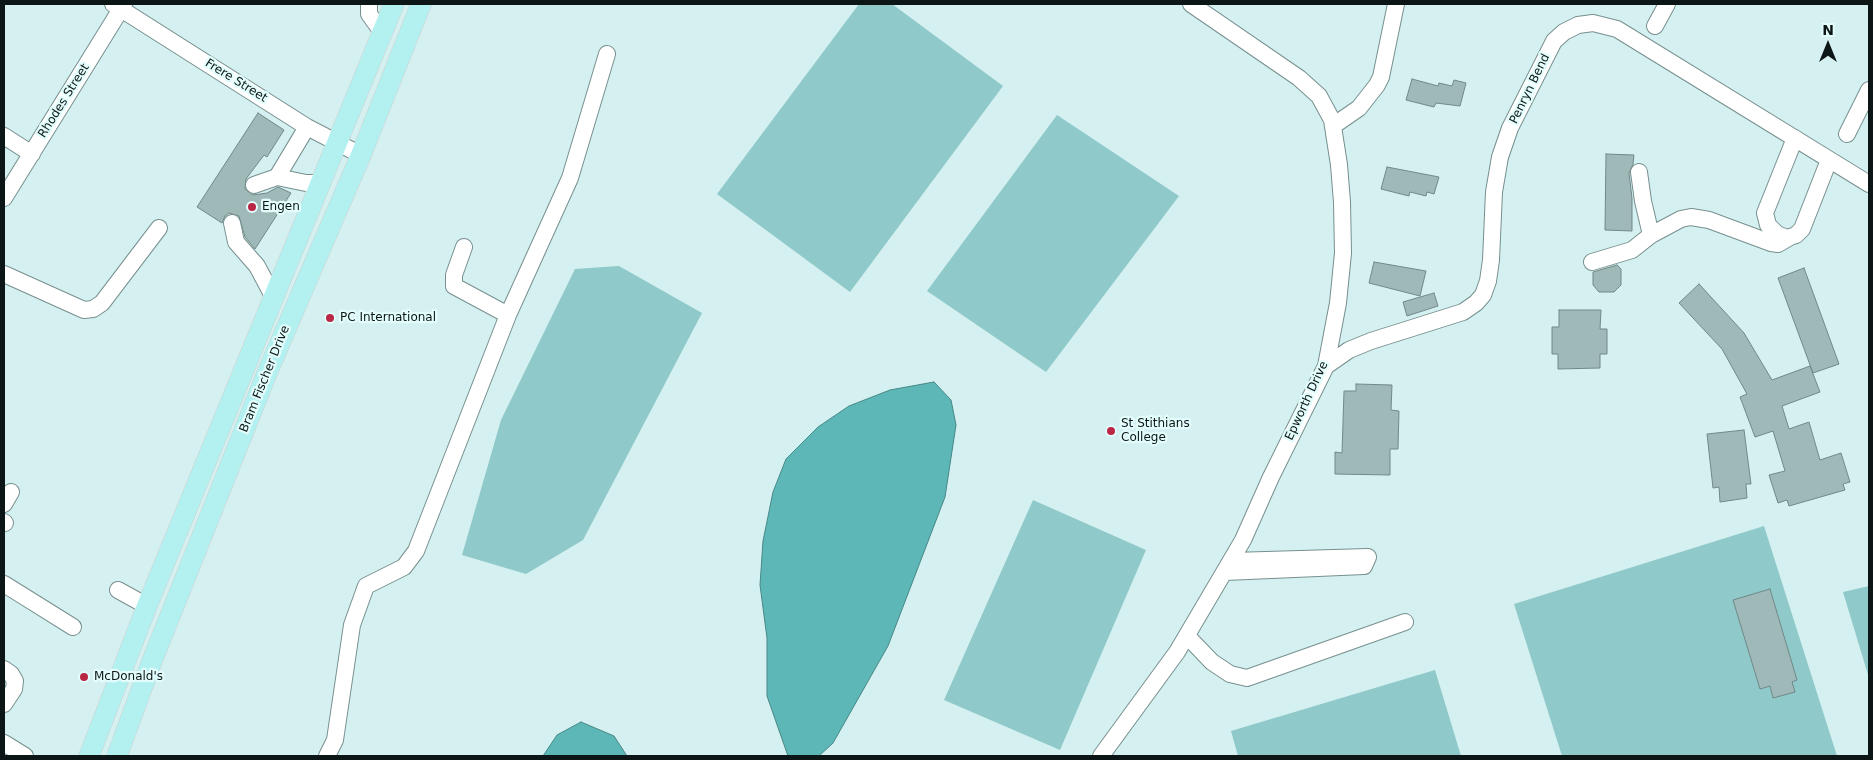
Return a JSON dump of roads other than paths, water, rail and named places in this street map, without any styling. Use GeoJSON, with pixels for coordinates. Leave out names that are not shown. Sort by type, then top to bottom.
{"type":"FeatureCollection","features":[{"type":"Feature","properties":{"kind":"main road","name":"Bram Fischer Drive"},"geometry":{"type":"LineString","coordinates":[[90,756],[147,606],[394,4]]}},
{"type":"Feature","properties":{"kind":"main road","name":"Bram Fischer Drive"},"geometry":{"type":"LineString","coordinates":[[117,756],[155,652],[267,374],[361,155],[422,4]]}},
{"type":"Feature","properties":{"kind":"street"},"geometry":{"type":"LineString","coordinates":[[369,4],[369,14],[382,32]]}},
{"type":"Feature","properties":{"kind":"street","name":"Epworth Drive"},"geometry":{"type":"LineString","coordinates":[[1101,756],[1187,636],[1228,567],[1326,366],[1338,303],[1343,253],[1339,165],[1333,126],[1319,96],[1300,78],[1192,4]]}},
{"type":"Feature","properties":{"kind":"street"},"geometry":{"type":"LineString","coordinates":[[1333,126],[1359,108],[1377,85],[1381,77],[1396,4]]}},
{"type":"Feature","properties":{"kind":"street"},"geometry":{"type":"LineString","coordinates":[[1656,26],[1667,4]]}},
{"type":"Feature","properties":{"kind":"street","name":"Frere Street"},"geometry":{"type":"LineString","coordinates":[[119,5],[307,127],[361,155]]}},
{"type":"Feature","properties":{"kind":"street","name":"Rhodes Street"},"geometry":{"type":"LineString","coordinates":[[4,198],[32,154],[119,5]]}},
{"type":"Feature","properties":{"kind":"street","name":"Penryn Bend"},"geometry":{"type":"LineString","coordinates":[[1326,366],[1349,350],[1371,341],[1463,312],[1476,303],[1483,295],[1488,281],[1491,260],[1491,222],[1500,157],[1510,128],[1554,41],[1564,32],[1578,25],[1593,23],[1617,29],[1869,184]]}},
{"type":"Feature","properties":{"kind":"street"},"geometry":{"type":"LineString","coordinates":[[328,756],[335,740],[352,625],[366,586],[404,567],[416,551],[508,315],[570,178],[608,54]]}},
{"type":"Feature","properties":{"kind":"street"},"geometry":{"type":"LineString","coordinates":[[1847,134],[1869,90]]}},
{"type":"Feature","properties":{"kind":"street"},"geometry":{"type":"LineString","coordinates":[[277,176],[307,127]]}},
{"type":"Feature","properties":{"kind":"street"},"geometry":{"type":"LineString","coordinates":[[4,136],[32,154]]}},
{"type":"Feature","properties":{"kind":"street"},"geometry":{"type":"LineString","coordinates":[[1790,237],[1784,238],[1771,229],[1765,220],[1765,213],[1795,138]]}},
{"type":"Feature","properties":{"kind":"street"},"geometry":{"type":"LineString","coordinates":[[1592,262],[1632,250],[1651,235],[1681,219],[1692,217],[1709,220],[1778,244],[1799,232],[1806,224],[1829,160]]}},
{"type":"Feature","properties":{"kind":"street"},"geometry":{"type":"LineString","coordinates":[[1639,172],[1651,235]]}},
{"type":"Feature","properties":{"kind":"street"},"geometry":{"type":"LineString","coordinates":[[254,185],[277,176],[306,183],[321,183]]}},
{"type":"Feature","properties":{"kind":"street"},"geometry":{"type":"LineString","coordinates":[[232,223],[236,242],[257,266],[274,298]]}},
{"type":"Feature","properties":{"kind":"street"},"geometry":{"type":"LineString","coordinates":[[4,274],[84,310],[93,309],[102,303],[159,228]]}},
{"type":"Feature","properties":{"kind":"street"},"geometry":{"type":"LineString","coordinates":[[464,247],[454,276],[454,286],[508,315]]}},
{"type":"Feature","properties":{"kind":"street"},"geometry":{"type":"LineString","coordinates":[[1228,567],[1366,562]]}},
{"type":"Feature","properties":{"kind":"street"},"geometry":{"type":"LineString","coordinates":[[4,584],[73,627]]}},
{"type":"Feature","properties":{"kind":"street"},"geometry":{"type":"LineString","coordinates":[[118,590],[147,606]]}},
{"type":"Feature","properties":{"kind":"street"},"geometry":{"type":"LineString","coordinates":[[1187,636],[1212,662],[1230,674],[1248,678],[1405,622]]}},
{"type":"Feature","properties":{"kind":"street"},"geometry":{"type":"LineString","coordinates":[[4,669],[11,674],[14,681],[14,689],[4,704]]}},
{"type":"Feature","properties":{"kind":"street"},"geometry":{"type":"LineString","coordinates":[[4,743],[25,756]]}},
{"type":"Feature","properties":{"kind":"place","name":"Engen"},"geometry":{"type":"Point","coordinates":[252,207]}},
{"type":"Feature","properties":{"kind":"place","name":"PC International"},"geometry":{"type":"Point","coordinates":[330,318]}},
{"type":"Feature","properties":{"kind":"place","name":"St Stithians College"},"geometry":{"type":"Point","coordinates":[1111,431]}},
{"type":"Feature","properties":{"kind":"place","name":"McDonald's"},"geometry":{"type":"Point","coordinates":[84,677]}}]}
